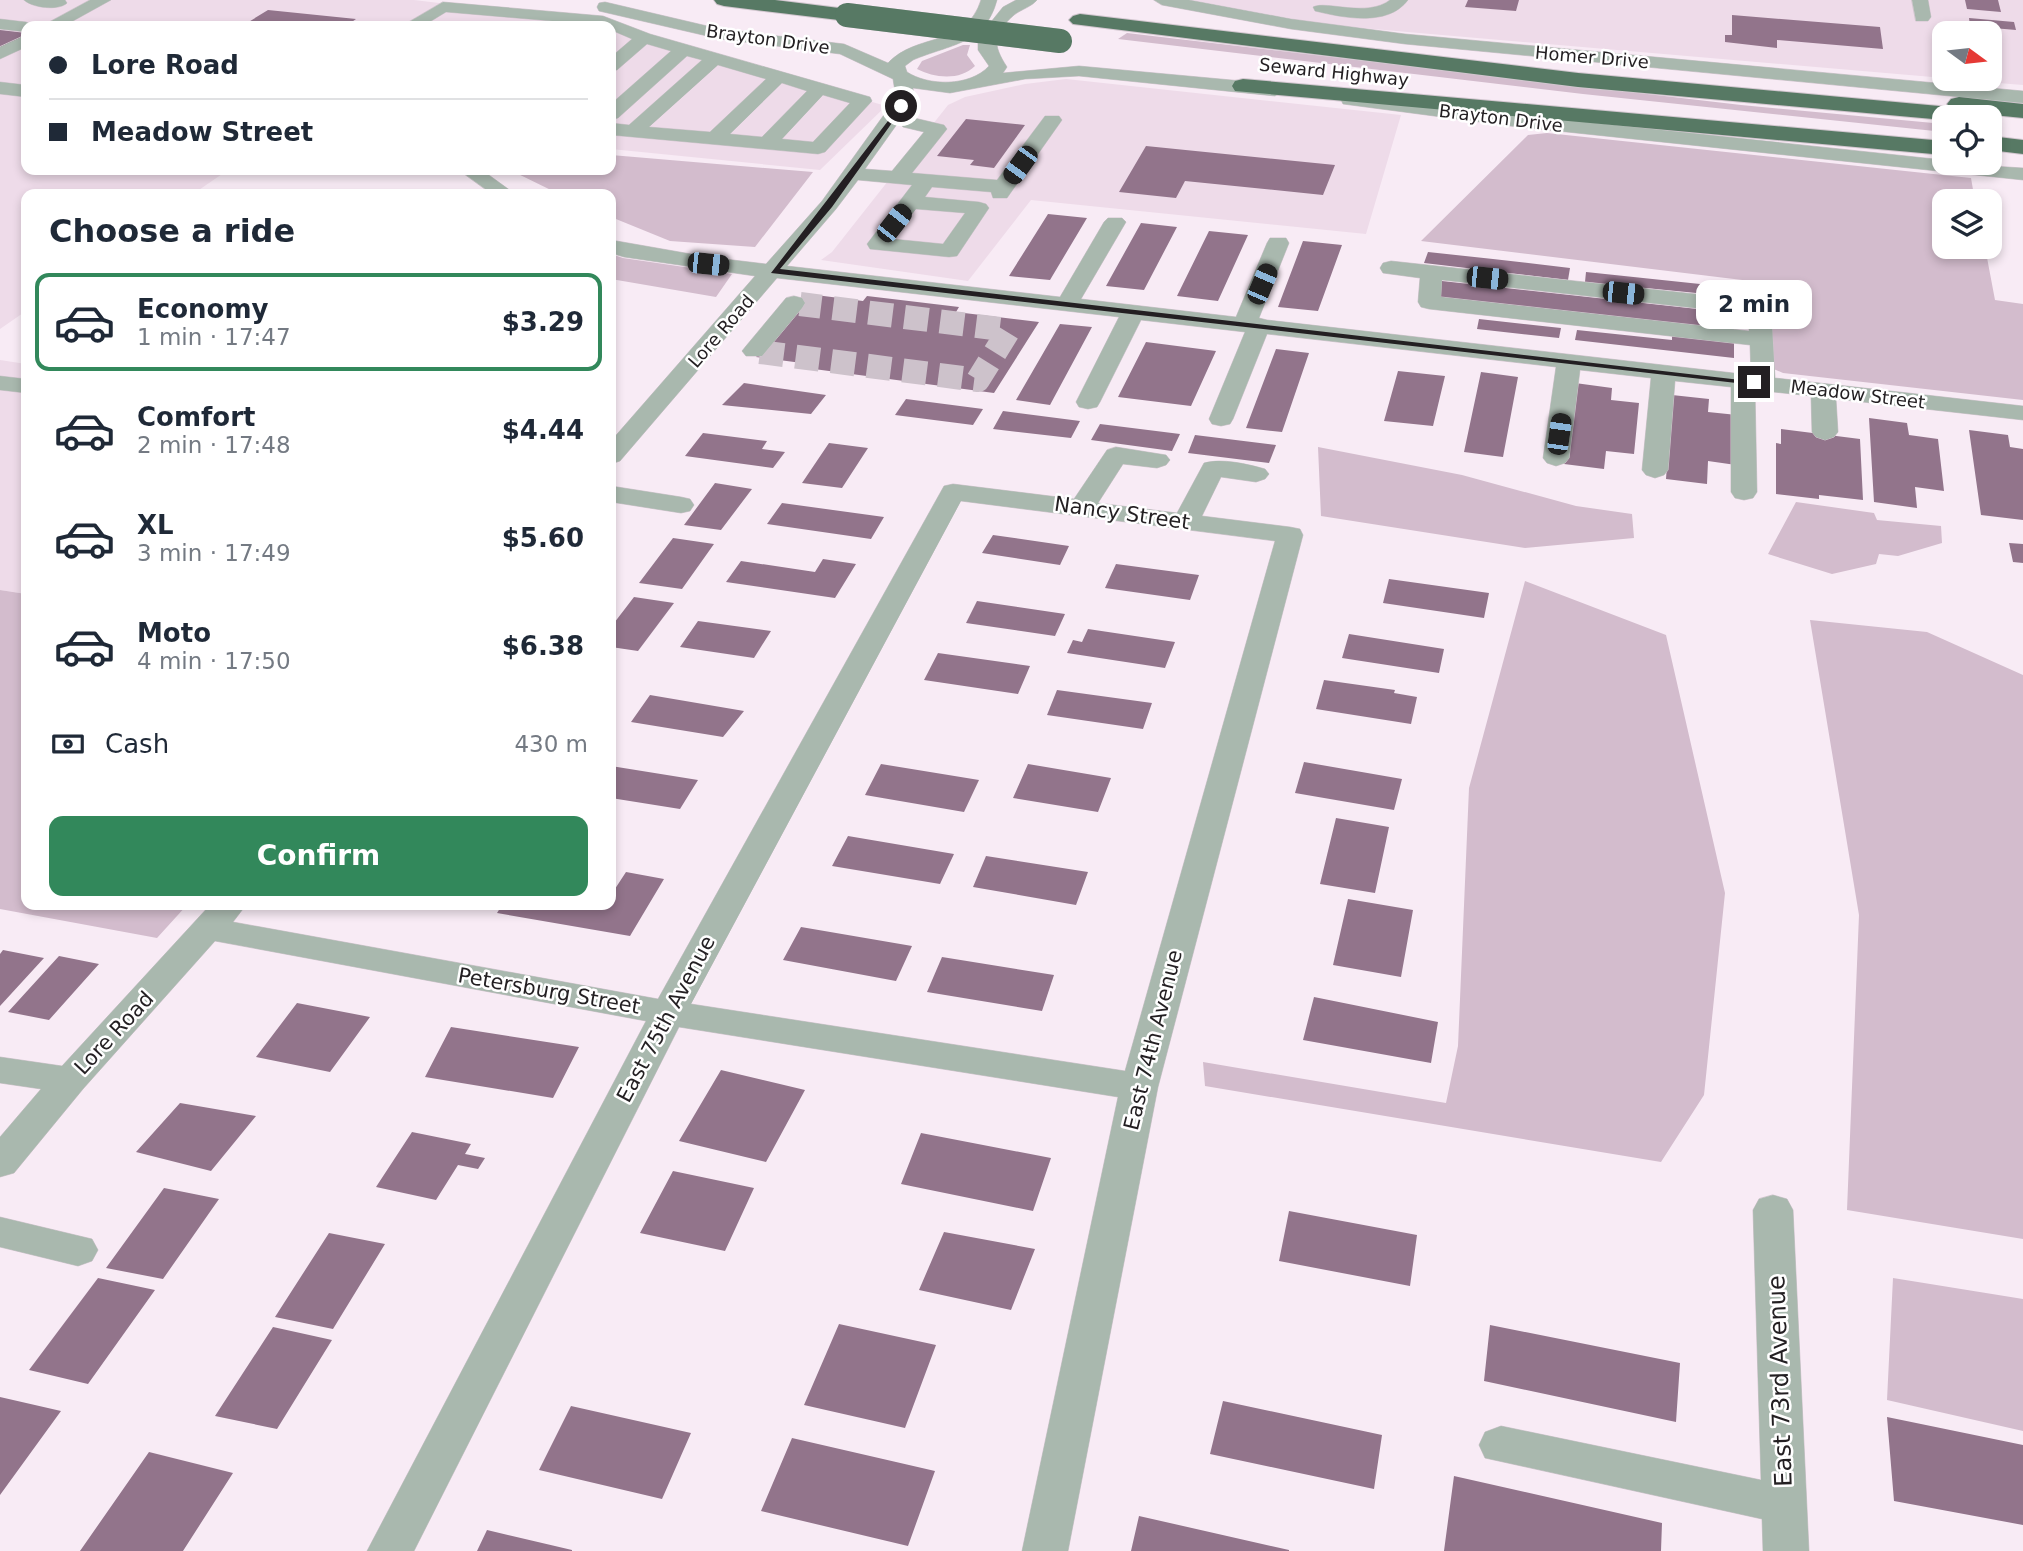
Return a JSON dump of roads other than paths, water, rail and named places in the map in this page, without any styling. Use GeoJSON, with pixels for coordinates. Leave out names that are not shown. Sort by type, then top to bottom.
{"type":"FeatureCollection","features":[{"type":"Feature","properties":{"kind":"highway"},"geometry":{"type":"LineString","coordinates":[[724,0],[1087,44]]}},
{"type":"Feature","properties":{"kind":"highway","name":"Seward Highway"},"geometry":{"type":"LineString","coordinates":[[962,6],[1041,11],[1080,20],[1578,80],[1932,112]]}},
{"type":"Feature","properties":{"kind":"highway"},"geometry":{"type":"LineString","coordinates":[[1502,49],[1621,67],[2023,111]]}},
{"type":"Feature","properties":{"kind":"highway","name":"Seward Highway"},"geometry":{"type":"LineString","coordinates":[[1307,69],[1932,137]]}},
{"type":"Feature","properties":{"kind":"highway"},"geometry":{"type":"LineString","coordinates":[[1243,86],[1932,147]]}},
{"type":"Feature","properties":{"kind":"highway"},"geometry":{"type":"LineString","coordinates":[[2002,119],[2023,121]]}},
{"type":"Feature","properties":{"kind":"highway"},"geometry":{"type":"LineString","coordinates":[[2002,144],[2023,147]]}},
{"type":"Feature","properties":{"kind":"highway"},"geometry":{"type":"LineString","coordinates":[[2002,153],[2023,155]]}},
{"type":"Feature","properties":{"kind":"street"},"geometry":{"type":"LineString","coordinates":[[32,0],[59,3]]}},
{"type":"Feature","properties":{"kind":"street"},"geometry":{"type":"LineString","coordinates":[[61,21],[103,0]]}},
{"type":"Feature","properties":{"kind":"street"},"geometry":{"type":"LineString","coordinates":[[900,76],[896,64],[903,58],[951,41],[971,29],[988,7],[989,0]]}},
{"type":"Feature","properties":{"kind":"street","name":"Homer Drive"},"geometry":{"type":"LineString","coordinates":[[1163,0],[1305,26],[1502,49],[2023,97]]}},
{"type":"Feature","properties":{"kind":"street","name":"Brayton Drive"},"geometry":{"type":"LineString","coordinates":[[547,7],[559,1],[631,12],[703,31],[748,39],[835,47],[855,53],[900,76],[927,86],[974,84],[1025,74],[1079,71],[1243,86],[1524,122],[2023,174]]}},
{"type":"Feature","properties":{"kind":"street"},"geometry":{"type":"LineString","coordinates":[[1305,4],[1358,12],[1380,11],[1399,1]]}},
{"type":"Feature","properties":{"kind":"street"},"geometry":{"type":"LineString","coordinates":[[531,21],[547,7]]}},
{"type":"Feature","properties":{"kind":"street"},"geometry":{"type":"LineString","coordinates":[[418,21],[437,8],[505,11],[547,7],[571,21]]}},
{"type":"Feature","properties":{"kind":"street"},"geometry":{"type":"LineString","coordinates":[[457,21],[474,9]]}},
{"type":"Feature","properties":{"kind":"street"},"geometry":{"type":"LineString","coordinates":[[492,21],[505,11]]}},
{"type":"Feature","properties":{"kind":"street"},"geometry":{"type":"LineString","coordinates":[[974,84],[990,77],[998,67],[987,50],[987,38],[1009,11],[1041,11]]}},
{"type":"Feature","properties":{"kind":"street"},"geometry":{"type":"LineString","coordinates":[[0,24],[21,26]]}},
{"type":"Feature","properties":{"kind":"street"},"geometry":{"type":"LineString","coordinates":[[616,28],[677,48],[863,101],[818,148],[616,129]]}},
{"type":"Feature","properties":{"kind":"street"},"geometry":{"type":"LineString","coordinates":[[616,109],[677,48],[703,31]]}},
{"type":"Feature","properties":{"kind":"street"},"geometry":{"type":"LineString","coordinates":[[616,62],[644,38]]}},
{"type":"Feature","properties":{"kind":"street"},"geometry":{"type":"LineString","coordinates":[[0,54],[21,43]]}},
{"type":"Feature","properties":{"kind":"street"},"geometry":{"type":"LineString","coordinates":[[633,131],[724,61]]}},
{"type":"Feature","properties":{"kind":"street"},"geometry":{"type":"LineString","coordinates":[[661,133],[724,61]]}},
{"type":"Feature","properties":{"kind":"street","name":"Lore Road"},"geometry":{"type":"LineString","coordinates":[[616,450],[829,205],[901,106],[905,98],[900,76]]}},
{"type":"Feature","properties":{"kind":"street"},"geometry":{"type":"LineString","coordinates":[[715,138],[778,77]]}},
{"type":"Feature","properties":{"kind":"street","name":"Lore Road"},"geometry":{"type":"LineString","coordinates":[[829,205],[893,145],[926,102],[974,84]]}},
{"type":"Feature","properties":{"kind":"street"},"geometry":{"type":"LineString","coordinates":[[0,88],[21,90]]}},
{"type":"Feature","properties":{"kind":"street"},"geometry":{"type":"LineString","coordinates":[[767,143],[820,89]]}},
{"type":"Feature","properties":{"kind":"street"},"geometry":{"type":"LineString","coordinates":[[864,175],[927,180],[1002,191],[1052,120]]}},
{"type":"Feature","properties":{"kind":"street"},"geometry":{"type":"LineString","coordinates":[[898,177],[937,129],[910,122]]}},
{"type":"Feature","properties":{"kind":"street"},"geometry":{"type":"LineString","coordinates":[[476,175],[498,189]]}},
{"type":"Feature","properties":{"kind":"street"},"geometry":{"type":"LineString","coordinates":[[911,202],[927,180]]}},
{"type":"Feature","properties":{"kind":"street"},"geometry":{"type":"LineString","coordinates":[[1067,304],[1115,222]]}},
{"type":"Feature","properties":{"kind":"street"},"geometry":{"type":"LineString","coordinates":[[1221,419],[1278,243]]}},
{"type":"Feature","properties":{"kind":"street","name":"Meadow Street"},"geometry":{"type":"LineString","coordinates":[[616,247],[632,252],[774,271],[2023,413]]}},
{"type":"Feature","properties":{"kind":"street"},"geometry":{"type":"LineString","coordinates":[[1391,268],[1432,272],[1429,302],[1761,339],[1753,382],[1744,492]]}},
{"type":"Feature","properties":{"kind":"street"},"geometry":{"type":"LineString","coordinates":[[708,345],[757,352],[797,303],[750,298]]}},
{"type":"Feature","properties":{"kind":"street"},"geometry":{"type":"LineString","coordinates":[[1088,402],[1134,311]]}},
{"type":"Feature","properties":{"kind":"street"},"geometry":{"type":"LineString","coordinates":[[1556,458],[1569,361]]}},
{"type":"Feature","properties":{"kind":"street"},"geometry":{"type":"LineString","coordinates":[[1655,470],[1664,372]]}},
{"type":"Feature","properties":{"kind":"street"},"geometry":{"type":"LineString","coordinates":[[0,383],[21,385]]}},
{"type":"Feature","properties":{"kind":"street"},"geometry":{"type":"LineString","coordinates":[[1823,390],[1825,432]]}},
{"type":"Feature","properties":{"kind":"street"},"geometry":{"type":"LineString","coordinates":[[1082,507],[1116,455],[1157,460]]}},
{"type":"Feature","properties":{"kind":"street"},"geometry":{"type":"LineString","coordinates":[[1186,522],[1213,468],[1256,474]]}},
{"type":"Feature","properties":{"kind":"street","name":"Nancy Street"},"geometry":{"type":"LineString","coordinates":[[953,492],[1290,535]]}},
{"type":"Feature","properties":{"kind":"street","name":"East 75th Avenue"},"geometry":{"type":"LineString","coordinates":[[390,1551],[668,1013],[953,492]]}},
{"type":"Feature","properties":{"kind":"street"},"geometry":{"type":"LineString","coordinates":[[616,496],[681,505]]}},
{"type":"Feature","properties":{"kind":"street","name":"East 74th Avenue"},"geometry":{"type":"LineString","coordinates":[[1045,1551],[1139,1087],[1290,535]]}},
{"type":"Feature","properties":{"kind":"street","name":"Lore Road"},"geometry":{"type":"LineString","coordinates":[[0,1163],[70,1080],[219,917]]}},
{"type":"Feature","properties":{"kind":"street","name":"Petersburg Street"},"geometry":{"type":"LineString","coordinates":[[219,917],[668,1013],[1139,1087]]}},
{"type":"Feature","properties":{"kind":"street"},"geometry":{"type":"LineString","coordinates":[[0,1070],[70,1080]]}},
{"type":"Feature","properties":{"kind":"street","name":"East 73rd Avenue"},"geometry":{"type":"LineString","coordinates":[[1773,1210],[1786,1551]]}},
{"type":"Feature","properties":{"kind":"street"},"geometry":{"type":"LineString","coordinates":[[0,1232],[78,1250]]}},
{"type":"Feature","properties":{"kind":"street"},"geometry":{"type":"LineString","coordinates":[[1501,1445],[1785,1504]]}},
{"type":"Feature","properties":{"kind":"tunnel"},"geometry":{"type":"LineString","coordinates":[[760,352],[978,380],[1009,330],[800,304]]}}]}
